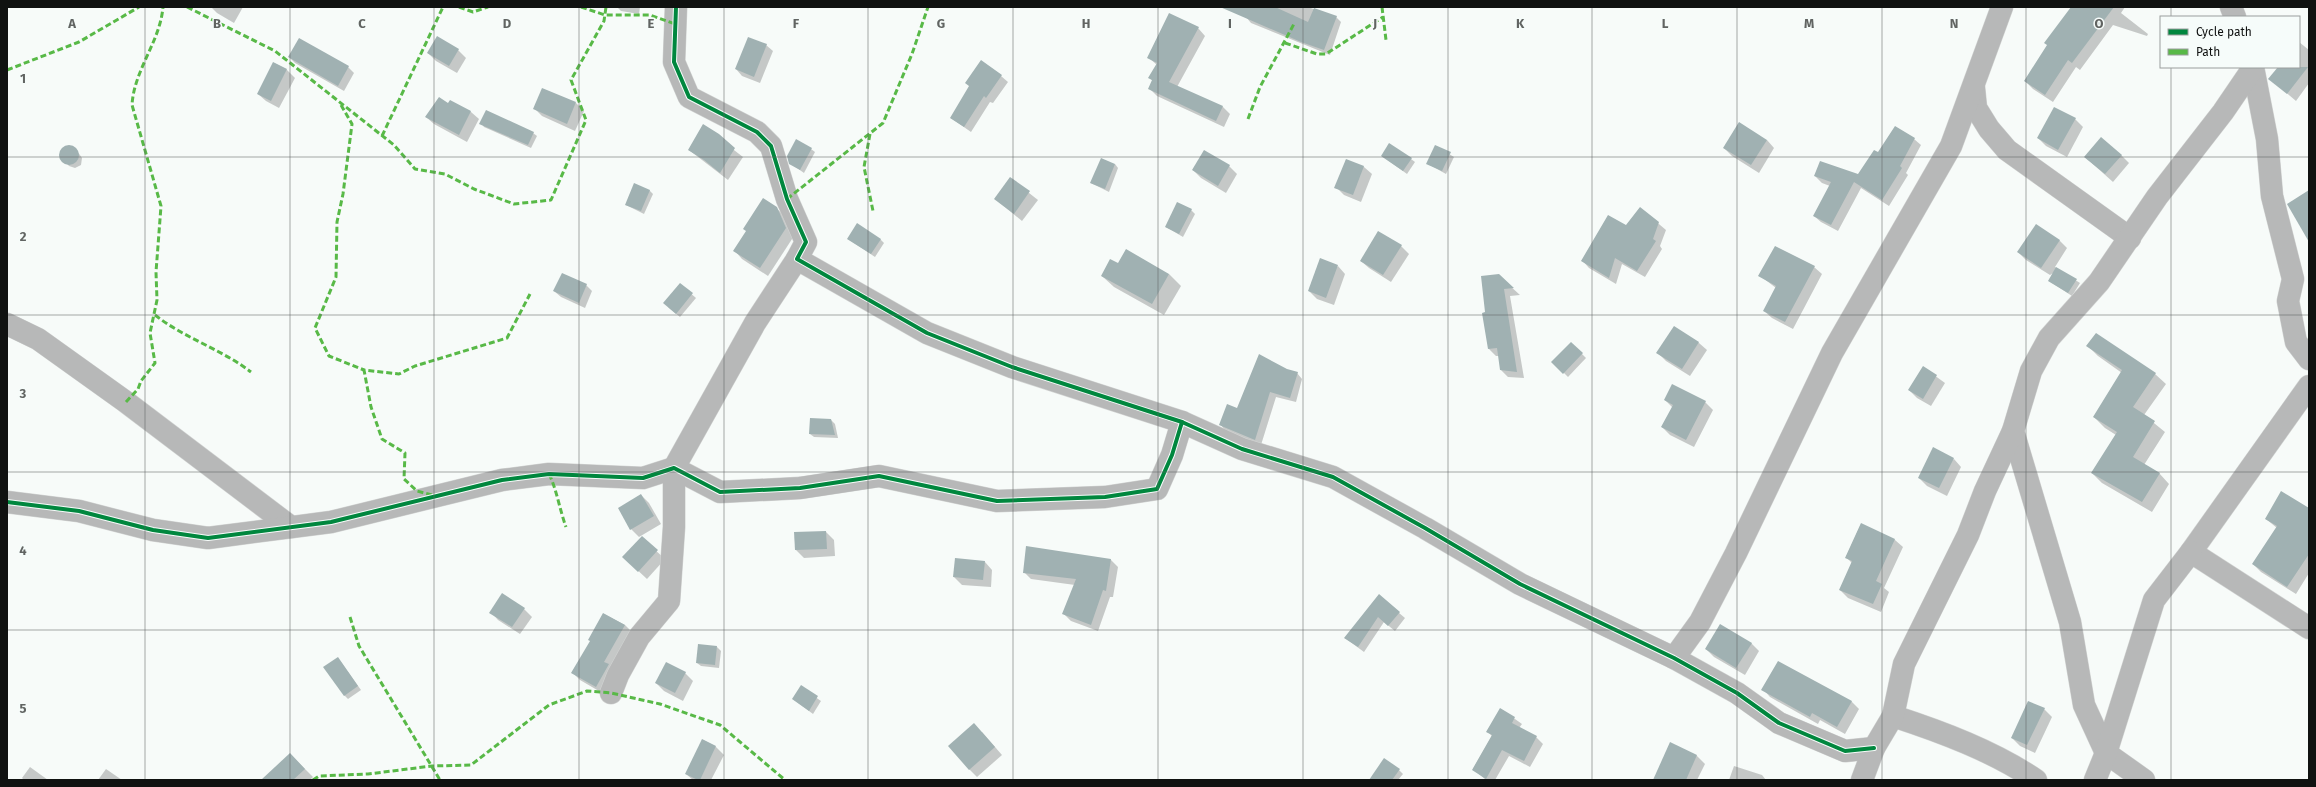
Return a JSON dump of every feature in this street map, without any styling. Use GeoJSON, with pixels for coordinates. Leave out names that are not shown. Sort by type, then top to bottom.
{"type":"FeatureCollection","features":[{"type":"Feature","properties":{"kind":"street"},"geometry":{"type":"LineString","coordinates":[[611,693],[618,675],[639,637],[669,601],[674,527],[674,468],[755,324],[797,259],[806,242],[787,199],[771,146],[757,132],[689,97],[674,62],[676,7]]}},
{"type":"Feature","properties":{"kind":"street"},"geometry":{"type":"LineString","coordinates":[[1674,658],[1700,622],[1736,553],[1832,353],[1951,146],[1974,88],[2002,7]]}},
{"type":"Feature","properties":{"kind":"street"},"geometry":{"type":"LineString","coordinates":[[1862,780],[1874,748],[1893,716],[1904,664],[1968,535],[1985,491],[2013,431],[2031,371],[2049,338],[2099,282],[2158,197],[2223,112],[2253,68]]}},
{"type":"Feature","properties":{"kind":"street"},"geometry":{"type":"LineString","coordinates":[[2253,68],[2267,139],[2272,196],[2293,279],[2288,301],[2294,335],[2296,342],[2309,359]]}},
{"type":"Feature","properties":{"kind":"street"},"geometry":{"type":"LineString","coordinates":[[1974,88],[1976,108],[1988,129],[2007,150],[2130,238]]}},
{"type":"Feature","properties":{"kind":"street"},"geometry":{"type":"LineString","coordinates":[[797,259],[927,333],[1012,367],[1182,422],[1242,449],[1333,477],[1425,528],[1520,584],[1674,658],[1737,693],[1779,723],[1845,751],[1874,748]]}},
{"type":"Feature","properties":{"kind":"street"},"geometry":{"type":"LineString","coordinates":[[7,324],[38,339],[126,402],[291,527]]}},
{"type":"Feature","properties":{"kind":"street"},"geometry":{"type":"LineString","coordinates":[[2095,780],[2106,752],[2154,600],[2191,552],[2309,386]]}},
{"type":"Feature","properties":{"kind":"street"},"geometry":{"type":"LineString","coordinates":[[7,502],[79,511],[153,530],[208,538],[331,522],[502,480],[549,474],[643,478],[674,468],[720,492],[800,488],[879,476],[997,501],[1104,496],[1157,489],[1172,455],[1182,422]]}},
{"type":"Feature","properties":{"kind":"street"},"geometry":{"type":"LineString","coordinates":[[2013,431],[2070,622],[2084,706],[2106,752],[2144,780]]}},
{"type":"Feature","properties":{"kind":"street"},"geometry":{"type":"LineString","coordinates":[[2191,552],[2309,628]]}},
{"type":"Feature","properties":{"kind":"street"},"geometry":{"type":"LineString","coordinates":[[1893,716],[1945,733],[2018,768],[2036,780]]}},
{"type":"Feature","properties":{"kind":"building"},"geometry":{"type":"Polygon","coordinates":[[[1220,7],[1275,7],[1308,22],[1314,8],[1337,16],[1324,50],[1301,42],[1220,7]]]}},
{"type":"Feature","properties":{"kind":"building"},"geometry":{"type":"Polygon","coordinates":[[[2071,7],[2114,7],[2072,63],[2068,60],[2045,95],[2024,81],[2047,45],[2044,43],[2071,7]]]}},
{"type":"Feature","properties":{"kind":"building"},"geometry":{"type":"Polygon","coordinates":[[[1169,13],[1199,27],[1169,82],[1223,106],[1216,121],[1148,89],[1152,80],[1148,78],[1157,63],[1147,58],[1169,13]]]}},
{"type":"Feature","properties":{"kind":"building"},"geometry":{"type":"Polygon","coordinates":[[[437,36],[459,49],[449,66],[427,53],[437,36]]]}},
{"type":"Feature","properties":{"kind":"building"},"geometry":{"type":"Polygon","coordinates":[[[748,37],[767,44],[754,77],[735,69],[748,37]]]}},
{"type":"Feature","properties":{"kind":"building"},"geometry":{"type":"Polygon","coordinates":[[[299,38],[349,66],[338,86],[288,57],[299,38]]]}},
{"type":"Feature","properties":{"kind":"building"},"geometry":{"type":"Polygon","coordinates":[[[981,60],[1002,75],[986,98],[984,96],[964,127],[950,118],[969,86],[965,83],[981,60]]]}},
{"type":"Feature","properties":{"kind":"building"},"geometry":{"type":"Polygon","coordinates":[[[273,62],[287,69],[271,101],[257,94],[273,62]]]}},
{"type":"Feature","properties":{"kind":"building"},"geometry":{"type":"Polygon","coordinates":[[[2308,67],[2287,94],[2268,79],[2277,68],[2308,67]]]}},
{"type":"Feature","properties":{"kind":"building"},"geometry":{"type":"Polygon","coordinates":[[[542,88],[576,102],[567,124],[533,109],[542,88]]]}},
{"type":"Feature","properties":{"kind":"building"},"geometry":{"type":"Polygon","coordinates":[[[439,97],[448,103],[450,100],[471,111],[459,135],[425,117],[439,97]]]}},
{"type":"Feature","properties":{"kind":"building"},"geometry":{"type":"Polygon","coordinates":[[[2054,107],[2076,118],[2058,150],[2037,138],[2054,107]]]}},
{"type":"Feature","properties":{"kind":"building"},"geometry":{"type":"Polygon","coordinates":[[[486,110],[534,132],[528,145],[479,124],[486,110]]]}},
{"type":"Feature","properties":{"kind":"building"},"geometry":{"type":"Polygon","coordinates":[[[1739,122],[1767,140],[1751,165],[1723,148],[1739,122]]]}},
{"type":"Feature","properties":{"kind":"building"},"geometry":{"type":"Polygon","coordinates":[[[703,124],[719,134],[735,148],[720,173],[704,160],[688,150],[703,124]]]}},
{"type":"Feature","properties":{"kind":"building"},"geometry":{"type":"Polygon","coordinates":[[[1895,126],[1915,138],[1900,166],[1902,168],[1882,200],[1854,182],[1831,225],[1813,216],[1831,182],[1814,176],[1820,161],[1858,174],[1874,150],[1878,152],[1895,126]]]}},
{"type":"Feature","properties":{"kind":"building"},"geometry":{"type":"Polygon","coordinates":[[[2101,137],[2122,155],[2105,174],[2084,157],[2101,137]]]}},
{"type":"Feature","properties":{"kind":"building"},"geometry":{"type":"Polygon","coordinates":[[[796,139],[812,148],[800,170],[789,164],[787,156],[796,139]]]}},
{"type":"Feature","properties":{"kind":"building"},"geometry":{"type":"Polygon","coordinates":[[[1389,143],[1412,158],[1403,171],[1381,156],[1389,143]]]}},
{"type":"Feature","properties":{"kind":"building"},"geometry":{"type":"Polygon","coordinates":[[[69,145],[76,148],[79,155],[76,162],[69,165],[62,162],[59,155],[62,148],[69,145]]]}},
{"type":"Feature","properties":{"kind":"building"},"geometry":{"type":"Polygon","coordinates":[[[1435,145],[1451,152],[1442,171],[1426,164],[1435,145]]]}},
{"type":"Feature","properties":{"kind":"building"},"geometry":{"type":"Polygon","coordinates":[[[1204,150],[1230,165],[1218,186],[1192,170],[1204,150]]]}},
{"type":"Feature","properties":{"kind":"building"},"geometry":{"type":"Polygon","coordinates":[[[1101,158],[1115,164],[1105,189],[1090,183],[1101,158]]]}},
{"type":"Feature","properties":{"kind":"building"},"geometry":{"type":"Polygon","coordinates":[[[1346,159],[1364,166],[1353,195],[1334,188],[1346,159]]]}},
{"type":"Feature","properties":{"kind":"building"},"geometry":{"type":"Polygon","coordinates":[[[1010,177],[1030,191],[1014,214],[994,199],[1010,177]]]}},
{"type":"Feature","properties":{"kind":"building"},"geometry":{"type":"Polygon","coordinates":[[[634,183],[650,190],[641,211],[625,205],[634,183]]]}},
{"type":"Feature","properties":{"kind":"building"},"geometry":{"type":"Polygon","coordinates":[[[2309,190],[2309,242],[2287,204],[2309,190]]]}},
{"type":"Feature","properties":{"kind":"building"},"geometry":{"type":"Polygon","coordinates":[[[763,198],[777,207],[786,228],[760,268],[733,251],[746,231],[743,229],[763,198]]]}},
{"type":"Feature","properties":{"kind":"building"},"geometry":{"type":"Polygon","coordinates":[[[1177,202],[1192,209],[1179,234],[1165,227],[1177,202]]]}},
{"type":"Feature","properties":{"kind":"building"},"geometry":{"type":"Polygon","coordinates":[[[1640,207],[1659,222],[1653,239],[1656,241],[1637,271],[1615,258],[1609,278],[1581,261],[1608,215],[1626,225],[1640,207]]]}},
{"type":"Feature","properties":{"kind":"building"},"geometry":{"type":"Polygon","coordinates":[[[857,223],[881,239],[871,254],[847,239],[857,223]]]}},
{"type":"Feature","properties":{"kind":"building"},"geometry":{"type":"Polygon","coordinates":[[[2036,224],[2060,240],[2041,268],[2017,252],[2036,224]]]}},
{"type":"Feature","properties":{"kind":"building"},"geometry":{"type":"Polygon","coordinates":[[[1378,231],[1402,245],[1383,275],[1360,261],[1378,231]]]}},
{"type":"Feature","properties":{"kind":"building"},"geometry":{"type":"Polygon","coordinates":[[[1775,246],[1815,266],[1785,322],[1763,311],[1776,286],[1758,276],[1775,246]]]}},
{"type":"Feature","properties":{"kind":"building"},"geometry":{"type":"Polygon","coordinates":[[[1126,249],[1169,274],[1152,304],[1101,276],[1110,259],[1118,263],[1126,249]]]}},
{"type":"Feature","properties":{"kind":"building"},"geometry":{"type":"Polygon","coordinates":[[[1320,258],[1338,265],[1326,298],[1308,291],[1320,258]]]}},
{"type":"Feature","properties":{"kind":"building"},"geometry":{"type":"Polygon","coordinates":[[[2056,267],[2077,279],[2068,293],[2048,281],[2056,267]]]}},
{"type":"Feature","properties":{"kind":"building"},"geometry":{"type":"Polygon","coordinates":[[[562,273],[587,284],[579,303],[553,291],[562,273]]]}},
{"type":"Feature","properties":{"kind":"building"},"geometry":{"type":"Polygon","coordinates":[[[1499,274],[1514,288],[1504,289],[1517,372],[1500,370],[1497,348],[1488,349],[1482,313],[1485,312],[1481,276],[1499,274]]]}},
{"type":"Feature","properties":{"kind":"building"},"geometry":{"type":"Polygon","coordinates":[[[680,283],[693,293],[676,314],[663,303],[680,283]]]}},
{"type":"Feature","properties":{"kind":"building"},"geometry":{"type":"Polygon","coordinates":[[[1674,326],[1699,342],[1682,369],[1656,353],[1674,326]]]}},
{"type":"Feature","properties":{"kind":"building"},"geometry":{"type":"Polygon","coordinates":[[[2096,333],[2156,373],[2133,407],[2155,421],[2133,457],[2160,473],[2142,502],[2091,473],[2117,432],[2093,417],[2122,370],[2086,346],[2096,333]]]}},
{"type":"Feature","properties":{"kind":"building"},"geometry":{"type":"Polygon","coordinates":[[[1571,342],[1583,353],[1563,374],[1551,362],[1571,342]]]}},
{"type":"Feature","properties":{"kind":"building"},"geometry":{"type":"Polygon","coordinates":[[[1259,354],[1287,369],[1298,372],[1290,398],[1270,392],[1255,440],[1219,425],[1227,404],[1237,408],[1259,354]]]}},
{"type":"Feature","properties":{"kind":"building"},"geometry":{"type":"Polygon","coordinates":[[[1923,366],[1937,375],[1923,399],[1908,390],[1923,366]]]}},
{"type":"Feature","properties":{"kind":"building"},"geometry":{"type":"Polygon","coordinates":[[[1672,384],[1706,401],[1686,440],[1661,427],[1673,405],[1664,400],[1672,384]]]}},
{"type":"Feature","properties":{"kind":"building"},"geometry":{"type":"Polygon","coordinates":[[[810,418],[831,419],[835,435],[809,434],[810,418]]]}},
{"type":"Feature","properties":{"kind":"building"},"geometry":{"type":"Polygon","coordinates":[[[1933,447],[1954,458],[1939,488],[1918,478],[1933,447]]]}},
{"type":"Feature","properties":{"kind":"building"},"geometry":{"type":"Polygon","coordinates":[[[2281,491],[2309,508],[2309,554],[2287,587],[2252,564],[2277,526],[2265,519],[2281,491]]]}},
{"type":"Feature","properties":{"kind":"building"},"geometry":{"type":"Polygon","coordinates":[[[641,494],[654,516],[630,530],[618,508],[641,494]]]}},
{"type":"Feature","properties":{"kind":"building"},"geometry":{"type":"Polygon","coordinates":[[[1861,523],[1895,539],[1876,581],[1882,584],[1873,604],[1839,590],[1852,561],[1845,558],[1861,523]]]}},
{"type":"Feature","properties":{"kind":"building"},"geometry":{"type":"Polygon","coordinates":[[[826,531],[827,549],[795,550],[794,532],[826,531]]]}},
{"type":"Feature","properties":{"kind":"building"},"geometry":{"type":"Polygon","coordinates":[[[642,536],[658,550],[638,572],[622,557],[642,536]]]}},
{"type":"Feature","properties":{"kind":"building"},"geometry":{"type":"Polygon","coordinates":[[[1026,546],[1111,559],[1106,591],[1103,590],[1091,625],[1062,614],[1076,579],[1023,573],[1026,546]]]}},
{"type":"Feature","properties":{"kind":"building"},"geometry":{"type":"Polygon","coordinates":[[[955,558],[985,561],[983,580],[953,577],[955,558]]]}},
{"type":"Feature","properties":{"kind":"building"},"geometry":{"type":"Polygon","coordinates":[[[502,593],[525,608],[512,627],[489,613],[502,593]]]}},
{"type":"Feature","properties":{"kind":"building"},"geometry":{"type":"Polygon","coordinates":[[[1379,594],[1400,612],[1388,626],[1378,617],[1358,647],[1344,638],[1379,594]]]}},
{"type":"Feature","properties":{"kind":"building"},"geometry":{"type":"Polygon","coordinates":[[[603,613],[625,625],[604,662],[609,664],[596,687],[571,673],[590,641],[588,640],[603,613]]]}},
{"type":"Feature","properties":{"kind":"building"},"geometry":{"type":"Polygon","coordinates":[[[1720,624],[1752,643],[1736,668],[1705,649],[1720,624]]]}},
{"type":"Feature","properties":{"kind":"building"},"geometry":{"type":"Polygon","coordinates":[[[698,644],[717,646],[715,665],[696,663],[698,644]]]}},
{"type":"Feature","properties":{"kind":"building"},"geometry":{"type":"Polygon","coordinates":[[[338,657],[358,686],[344,696],[323,667],[338,657]]]}},
{"type":"Feature","properties":{"kind":"building"},"geometry":{"type":"Polygon","coordinates":[[[1778,661],[1852,701],[1837,727],[1812,713],[1810,717],[1761,690],[1778,661]]]}},
{"type":"Feature","properties":{"kind":"building"},"geometry":{"type":"Polygon","coordinates":[[[666,662],[686,672],[675,693],[655,683],[666,662]]]}},
{"type":"Feature","properties":{"kind":"building"},"geometry":{"type":"Polygon","coordinates":[[[801,685],[818,696],[809,711],[792,699],[801,685]]]}},
{"type":"Feature","properties":{"kind":"building"},"geometry":{"type":"Polygon","coordinates":[[[2028,701],[2045,708],[2027,745],[2011,738],[2028,701]]]}},
{"type":"Feature","properties":{"kind":"building"},"geometry":{"type":"Polygon","coordinates":[[[1500,708],[1515,717],[1512,723],[1537,736],[1524,761],[1502,750],[1486,779],[1472,770],[1492,735],[1486,732],[1500,708]]]}},
{"type":"Feature","properties":{"kind":"building"},"geometry":{"type":"Polygon","coordinates":[[[974,723],[995,747],[969,770],[948,746],[974,723]]]}},
{"type":"Feature","properties":{"kind":"building"},"geometry":{"type":"Polygon","coordinates":[[[702,739],[716,746],[700,780],[698,780],[685,774],[702,739]]]}},
{"type":"Feature","properties":{"kind":"building"},"geometry":{"type":"Polygon","coordinates":[[[1670,742],[1697,755],[1686,780],[1653,780],[1670,742]]]}},
{"type":"Feature","properties":{"kind":"building"},"geometry":{"type":"Polygon","coordinates":[[[290,753],[305,769],[293,780],[261,780],[290,753]]]}},
{"type":"Feature","properties":{"kind":"building"},"geometry":{"type":"Polygon","coordinates":[[[1384,758],[1400,769],[1392,780],[1369,780],[1384,758]]]}},
{"type":"Feature","properties":{"kind":"marked path"},"geometry":{"type":"LineString","coordinates":[[7,70],[79,42],[139,7]]}},
{"type":"Feature","properties":{"kind":"marked path"},"geometry":{"type":"LineString","coordinates":[[126,402],[138,389],[141,381],[155,363],[150,333],[157,300],[156,272],[161,206],[132,105],[137,80],[157,32],[163,7]]}},
{"type":"Feature","properties":{"kind":"marked path"},"geometry":{"type":"LineString","coordinates":[[187,7],[275,51],[394,145],[415,169],[445,174],[474,189],[514,204],[551,200],[586,120],[571,80],[604,21],[606,7]]}},
{"type":"Feature","properties":{"kind":"marked path"},"geometry":{"type":"LineString","coordinates":[[382,136],[443,7]]}},
{"type":"Feature","properties":{"kind":"marked path"},"geometry":{"type":"LineString","coordinates":[[459,7],[473,12],[488,7]]}},
{"type":"Feature","properties":{"kind":"marked path"},"geometry":{"type":"LineString","coordinates":[[581,7],[605,15],[650,15],[675,24]]}},
{"type":"Feature","properties":{"kind":"marked path"},"geometry":{"type":"LineString","coordinates":[[787,199],[883,123],[912,54],[928,7]]}},
{"type":"Feature","properties":{"kind":"marked path"},"geometry":{"type":"LineString","coordinates":[[1382,7],[1386,40]]}},
{"type":"Feature","properties":{"kind":"marked path"},"geometry":{"type":"LineString","coordinates":[[1285,43],[1317,54],[1326,54],[1383,17]]}},
{"type":"Feature","properties":{"kind":"marked path"},"geometry":{"type":"LineString","coordinates":[[1248,119],[1260,87],[1295,22]]}},
{"type":"Feature","properties":{"kind":"marked path"},"geometry":{"type":"LineString","coordinates":[[341,105],[352,124],[343,194],[337,222],[336,277],[315,328],[329,356],[364,370]]}},
{"type":"Feature","properties":{"kind":"marked path"},"geometry":{"type":"LineString","coordinates":[[870,134],[864,167],[873,211]]}},
{"type":"Feature","properties":{"kind":"marked path"},"geometry":{"type":"LineString","coordinates":[[432,495],[417,491],[404,479],[405,453],[382,439],[371,407],[364,370],[399,374],[415,366],[507,338],[530,294]]}},
{"type":"Feature","properties":{"kind":"marked path"},"geometry":{"type":"LineString","coordinates":[[155,315],[166,323],[251,372]]}},
{"type":"Feature","properties":{"kind":"marked path"},"geometry":{"type":"LineString","coordinates":[[549,474],[566,527]]}},
{"type":"Feature","properties":{"kind":"marked path"},"geometry":{"type":"LineString","coordinates":[[350,617],[359,646],[440,780]]}},
{"type":"Feature","properties":{"kind":"marked path"},"geometry":{"type":"LineString","coordinates":[[313,780],[319,776],[368,774],[432,766],[471,765],[549,705],[587,691],[611,693],[660,704],[720,725],[785,780]]}},
{"type":"Feature","properties":{"kind":"cycle path"},"geometry":{"type":"LineString","coordinates":[[676,7],[674,62],[689,97],[757,132],[771,146],[787,199],[806,242],[797,259],[927,333],[1012,367],[1182,422],[1242,449],[1333,477],[1425,528],[1520,584],[1674,658],[1737,693],[1779,723],[1845,751],[1874,748]]}},
{"type":"Feature","properties":{"kind":"cycle path"},"geometry":{"type":"LineString","coordinates":[[7,502],[79,511],[153,530],[208,538],[331,522],[502,480],[549,474],[643,478],[674,468],[720,492],[800,488],[879,476],[997,501],[1105,497],[1157,489],[1172,455],[1182,422]]}}]}
